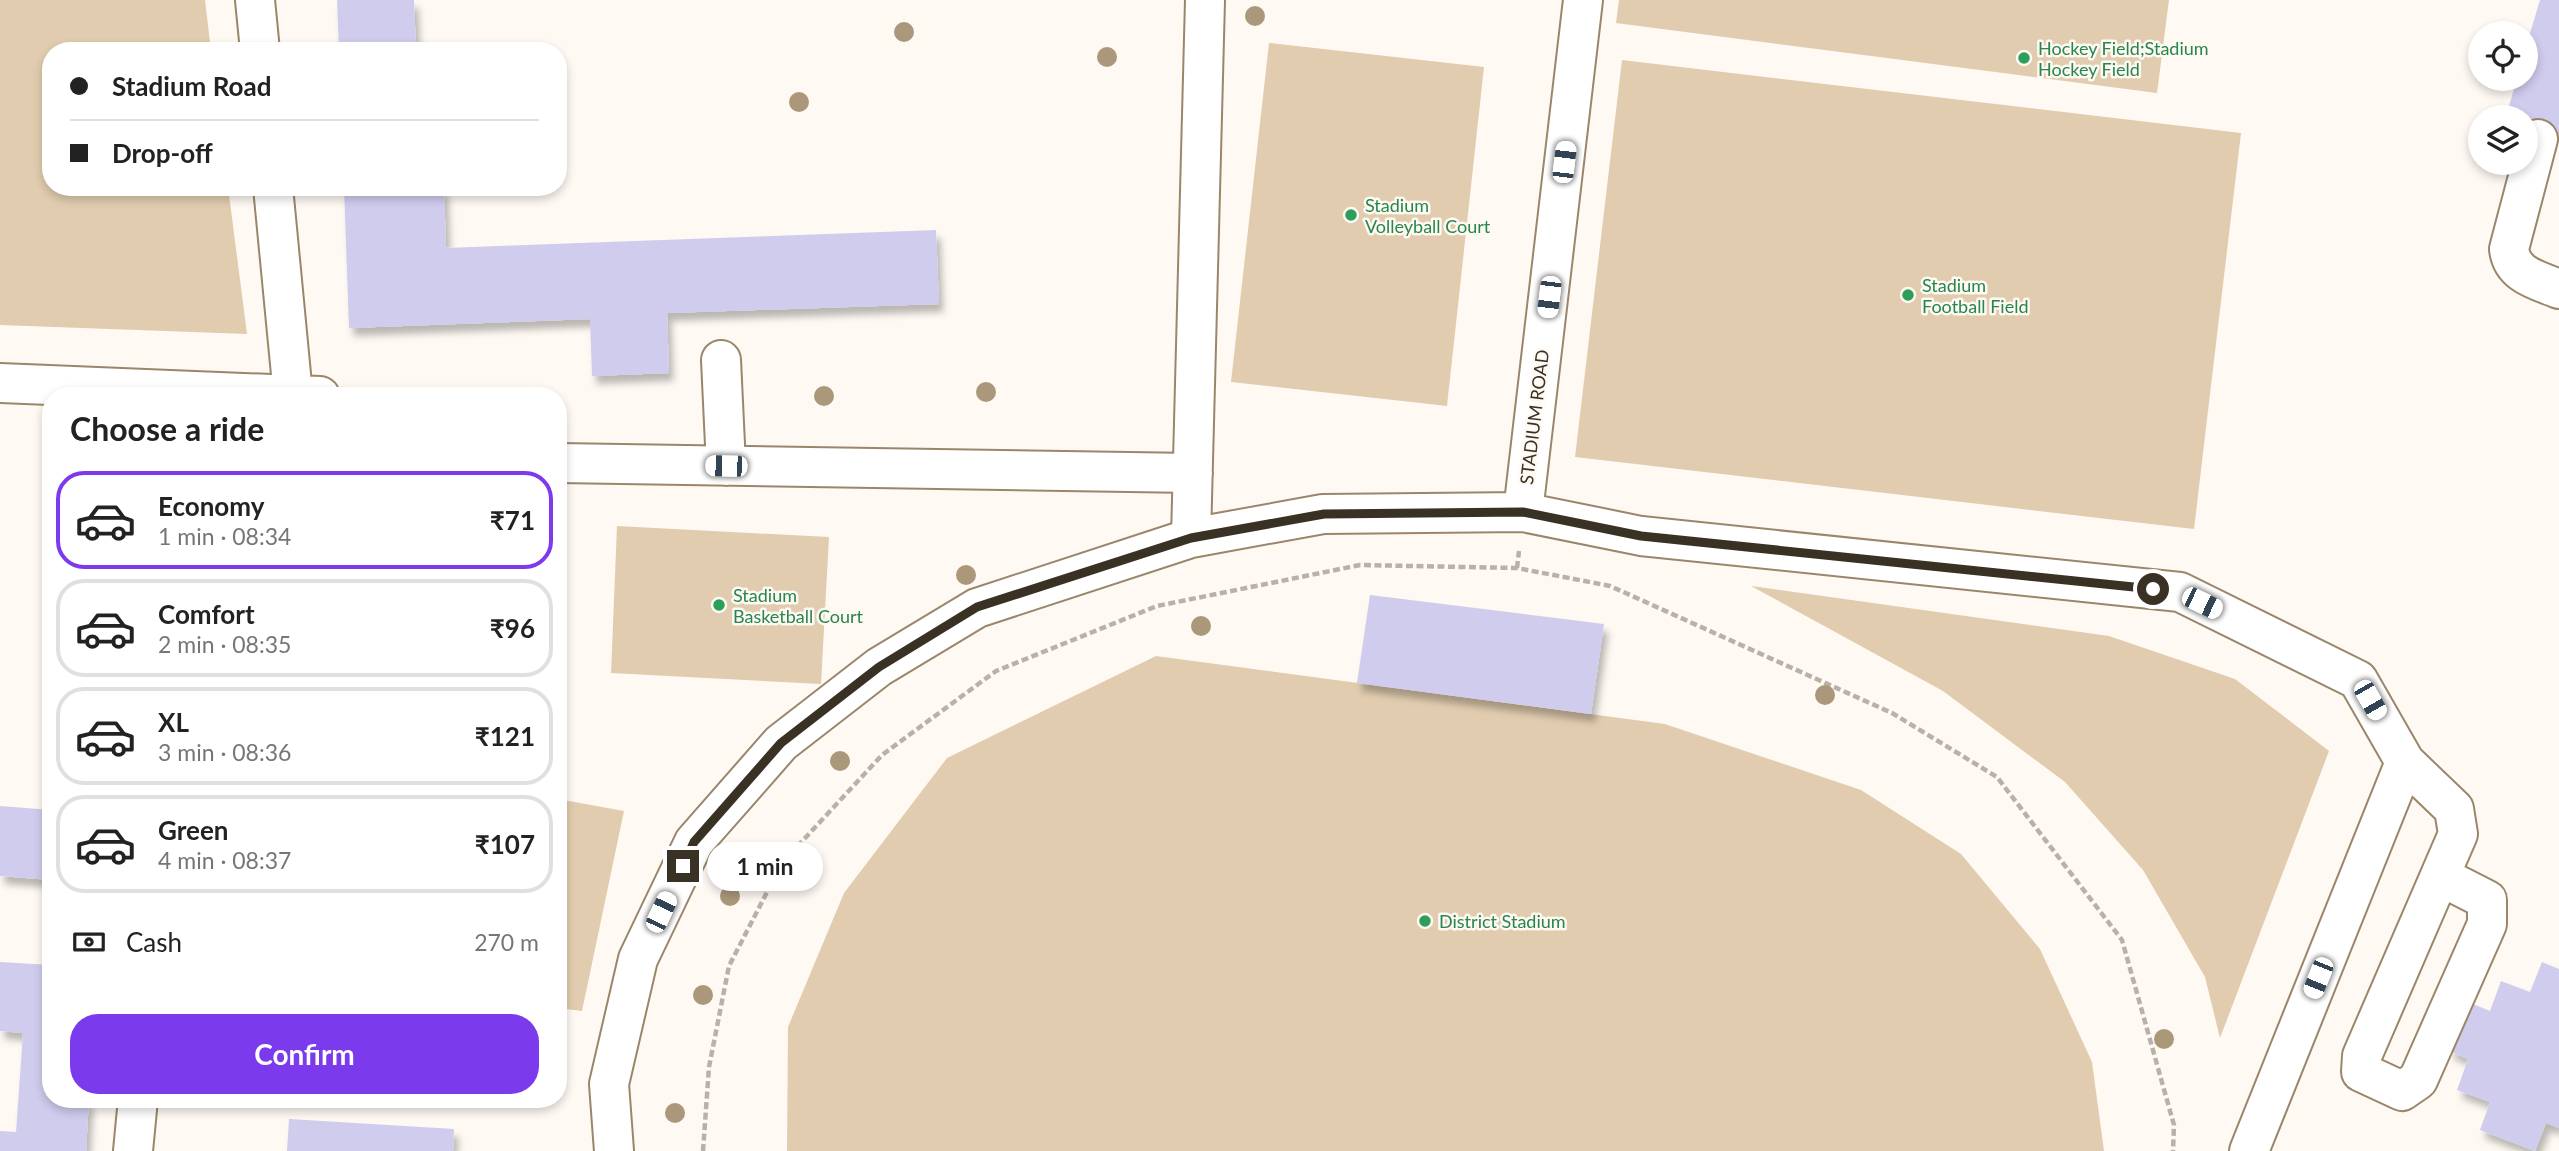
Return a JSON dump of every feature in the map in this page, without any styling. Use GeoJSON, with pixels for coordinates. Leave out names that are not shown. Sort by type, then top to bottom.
{"type":"FeatureCollection","features":[{"type":"Feature","properties":{"kind":"lane"},"geometry":{"type":"LineString","coordinates":[[255,0],[259,42]]}},
{"type":"Feature","properties":{"kind":"lane"},"geometry":{"type":"LineString","coordinates":[[1191,538],[1205,0]]}},
{"type":"Feature","properties":{"kind":"lane","name":"STADIUM ROAD"},"geometry":{"type":"LineString","coordinates":[[1523,512],[1583,0]]}},
{"type":"Feature","properties":{"kind":"lane"},"geometry":{"type":"LineString","coordinates":[[2529,175],[2510,249],[2511,262],[2519,272],[2559,289]]}},
{"type":"Feature","properties":{"kind":"lane"},"geometry":{"type":"LineString","coordinates":[[274,196],[306,387]]}},
{"type":"Feature","properties":{"kind":"lane"},"geometry":{"type":"LineString","coordinates":[[721,360],[726,466]]}},
{"type":"Feature","properties":{"kind":"lane"},"geometry":{"type":"LineString","coordinates":[[0,383],[102,387]]}},
{"type":"Feature","properties":{"kind":"lane"},"geometry":{"type":"LineString","coordinates":[[567,463],[1193,473]]}},
{"type":"Feature","properties":{"kind":"lane"},"geometry":{"type":"LineString","coordinates":[[614,1151],[609,1084],[638,959],[694,842],[781,743],[879,667],[977,607],[1191,538],[1324,514],[1523,512],[1641,536],[2180,592],[2358,680],[2405,762],[2455,809],[2458,834],[2362,1056],[2361,1072],[2402,1091],[2418,1080],[2487,924],[2487,900],[2440,876]]}},
{"type":"Feature","properties":{"kind":"lane"},"geometry":{"type":"LineString","coordinates":[[2249,1151],[2405,762]]}},
{"type":"Feature","properties":{"kind":"lane"},"geometry":{"type":"LineString","coordinates":[[133,1151],[137,1108]]}},
{"type":"Feature","properties":{"kind":"path"},"geometry":{"type":"LineString","coordinates":[[703,1151],[709,1067],[729,966],[782,863],[882,755],[996,671],[1144,611],[1360,565],[1517,568],[1610,586],[1892,713],[1997,777],[2122,940],[2174,1125],[2173,1151]]}},
{"type":"Feature","properties":{"kind":"shaded area"},"geometry":{"type":"Polygon","coordinates":[[[0,0],[205,0],[210,42],[42,42],[42,196],[229,196],[247,334],[0,325],[0,0]]]}},
{"type":"Feature","properties":{"kind":"shaded area","name":"Hockey Field;Stadium Hockey Field"},"geometry":{"type":"Polygon","coordinates":[[[1619,0],[2169,0],[2157,93],[1616,23],[1619,0]]]}},
{"type":"Feature","properties":{"kind":"shaded area"},"geometry":{"type":"Polygon","coordinates":[[[1269,43],[1484,67],[1447,406],[1231,382],[1269,43]]]}},
{"type":"Feature","properties":{"kind":"shaded area","name":"Stadium Football Field"},"geometry":{"type":"Polygon","coordinates":[[[1622,60],[2241,133],[2194,529],[1575,457],[1622,60]]]}},
{"type":"Feature","properties":{"kind":"shaded area","name":"Stadium Basketball Court"},"geometry":{"type":"Polygon","coordinates":[[[617,526],[829,537],[821,684],[611,673],[617,526]]]}},
{"type":"Feature","properties":{"kind":"shaded area"},"geometry":{"type":"Polygon","coordinates":[[[1751,586],[2109,636],[2235,679],[2329,751],[2220,1038],[2205,977],[2143,870],[2065,782],[1943,691],[1751,586]]]}},
{"type":"Feature","properties":{"kind":"shaded area","name":"District Stadium"},"geometry":{"type":"Polygon","coordinates":[[[1156,656],[1665,724],[1861,790],[1961,854],[2040,949],[2092,1062],[2104,1151],[787,1151],[788,1027],[844,893],[947,758],[1156,656]]]}},
{"type":"Feature","properties":{"kind":"shaded area"},"geometry":{"type":"Polygon","coordinates":[[[567,801],[624,811],[582,1011],[567,1009],[567,801]]]}},
{"type":"Feature","properties":{"kind":"building"},"geometry":{"type":"Polygon","coordinates":[[[337,0],[414,0],[416,42],[339,42],[337,0]]]}},
{"type":"Feature","properties":{"kind":"building"},"geometry":{"type":"Polygon","coordinates":[[[2540,0],[2559,0],[2559,132],[2538,126],[2538,105],[2509,105],[2513,91],[2538,91],[2538,21],[2534,21],[2540,0]]]}},
{"type":"Feature","properties":{"kind":"building"},"geometry":{"type":"Polygon","coordinates":[[[344,196],[444,196],[446,248],[936,230],[939,304],[667,313],[669,373],[592,376],[590,319],[349,328],[344,196]]]}},
{"type":"Feature","properties":{"kind":"building"},"geometry":{"type":"Polygon","coordinates":[[[1370,595],[1604,624],[1591,714],[1357,683],[1370,595]]]}},
{"type":"Feature","properties":{"kind":"building"},"geometry":{"type":"Polygon","coordinates":[[[0,806],[42,809],[42,879],[0,876],[0,806]]]}},
{"type":"Feature","properties":{"kind":"building"},"geometry":{"type":"Polygon","coordinates":[[[0,962],[42,964],[42,1108],[88,1108],[86,1151],[0,1151],[0,1131],[16,1132],[23,1033],[0,1031],[0,962]]]}},
{"type":"Feature","properties":{"kind":"building"},"geometry":{"type":"Polygon","coordinates":[[[2542,962],[2559,969],[2559,1128],[2546,1123],[2535,1151],[2480,1130],[2490,1102],[2457,1090],[2468,1059],[2449,1051],[2468,1002],[2490,1011],[2501,981],[2530,992],[2542,962]]]}},
{"type":"Feature","properties":{"kind":"building"},"geometry":{"type":"Polygon","coordinates":[[[289,1119],[454,1129],[453,1151],[287,1151],[289,1119]]]}},
{"type":"Feature","properties":{"kind":"place","name":"Hockey Field;Stadium Hockey Field"},"geometry":{"type":"Point","coordinates":[2024,58]}},
{"type":"Feature","properties":{"kind":"place","name":"Stadium Volleyball Court"},"geometry":{"type":"Point","coordinates":[1351,215]}},
{"type":"Feature","properties":{"kind":"place","name":"Stadium Football Field"},"geometry":{"type":"Point","coordinates":[1908,295]}},
{"type":"Feature","properties":{"kind":"place","name":"Stadium Basketball Court"},"geometry":{"type":"Point","coordinates":[719,605]}},
{"type":"Feature","properties":{"kind":"place","name":"District Stadium"},"geometry":{"type":"Point","coordinates":[1425,921]}},
{"type":"Feature","properties":{"kind":"route"},"geometry":{"type":"LineString","coordinates":[[683,866],[694,842],[781,743],[879,667],[977,607],[1191,538],[1324,514],[1523,512],[1641,536],[2153,589]]}}]}
